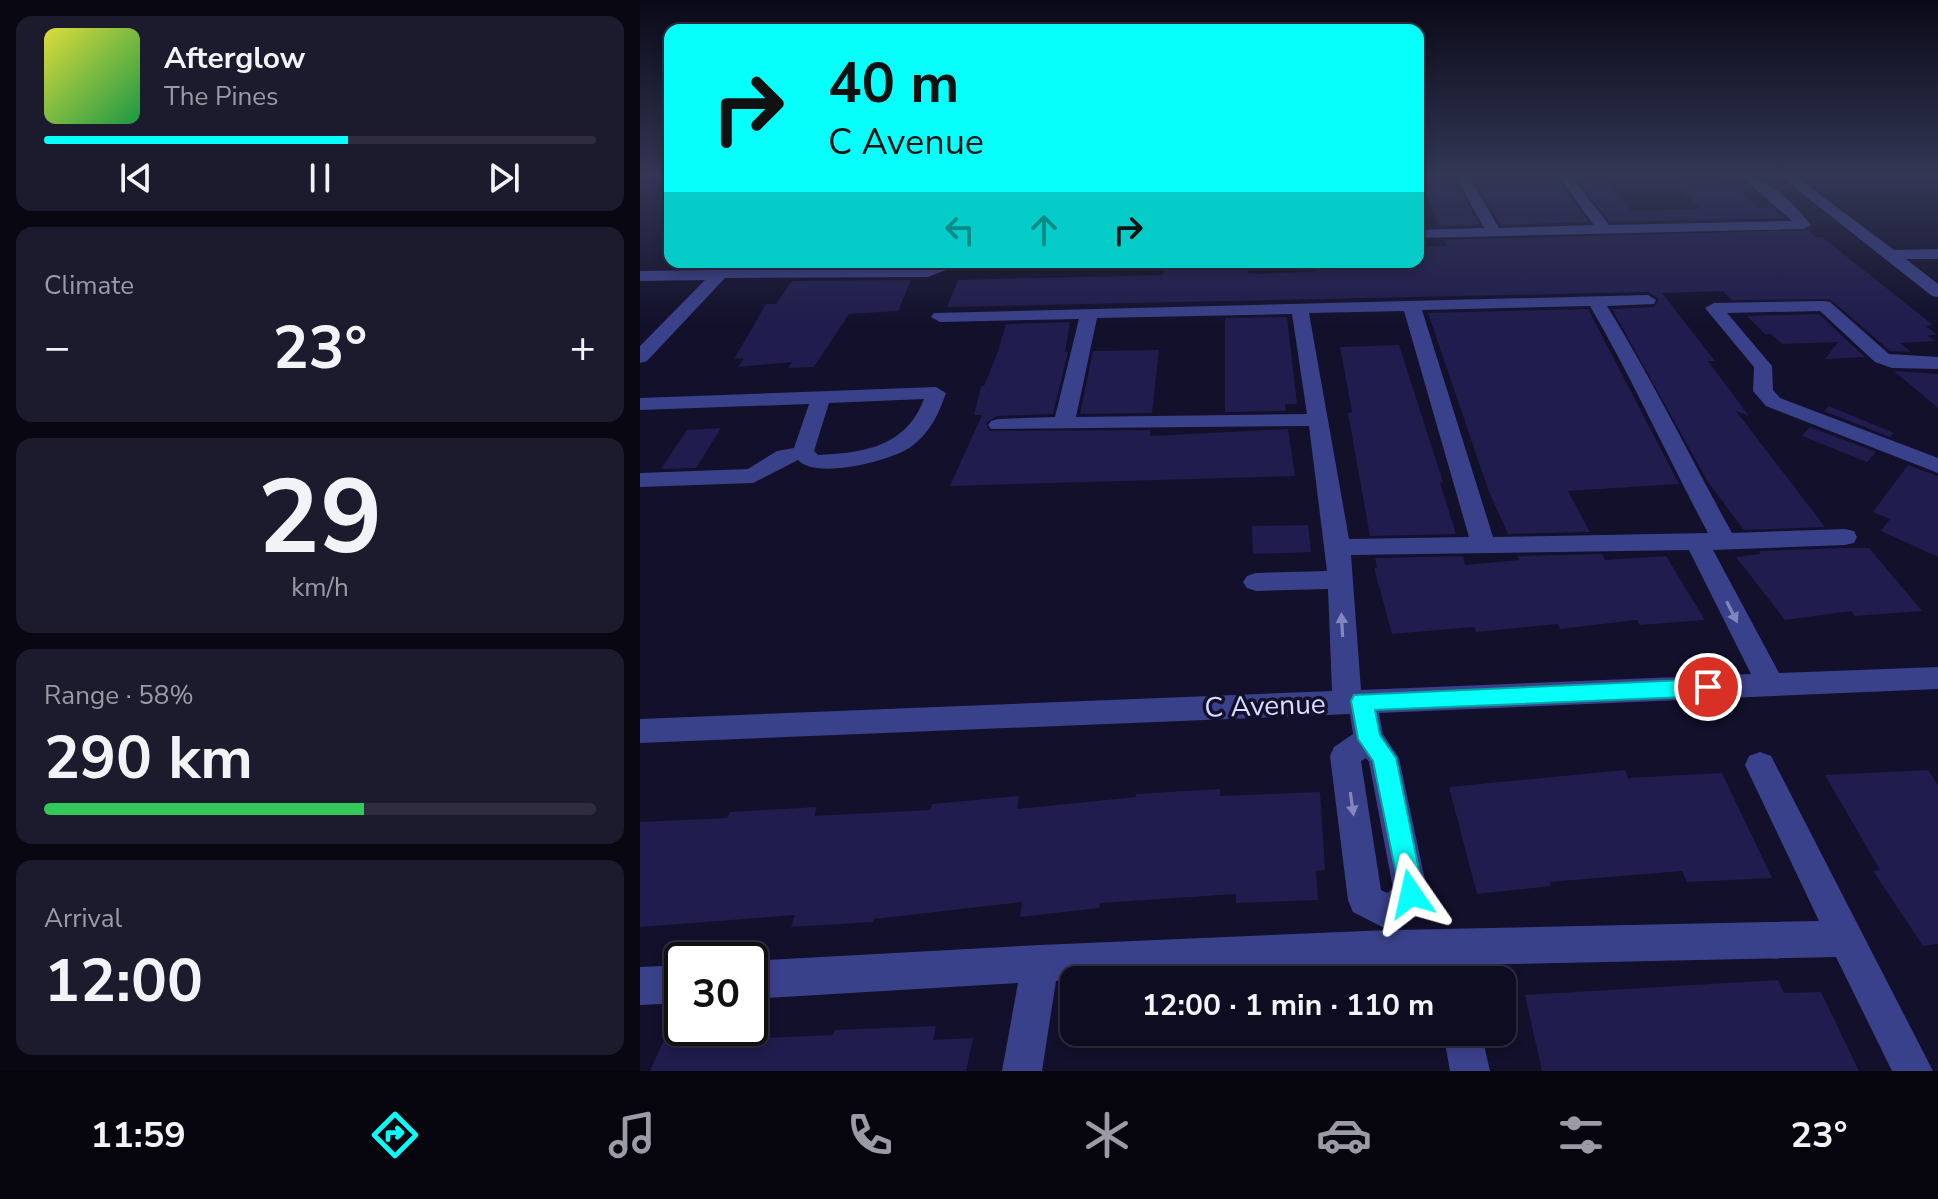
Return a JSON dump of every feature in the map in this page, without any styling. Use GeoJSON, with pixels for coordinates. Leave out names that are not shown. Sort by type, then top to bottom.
{"type":"FeatureCollection","features":[{"type":"Feature","properties":{"kind":"street"},"geometry":{"type":"LineString","coordinates":[[1490,225],[1494,232]]}},
{"type":"Feature","properties":{"kind":"street"},"geometry":{"type":"LineString","coordinates":[[1601,225],[1605,230]]}},
{"type":"Feature","properties":{"kind":"street"},"geometry":{"type":"LineString","coordinates":[[1424,234],[1804,225]]}},
{"type":"Feature","properties":{"kind":"street"},"geometry":{"type":"LineString","coordinates":[[1852,225],[1938,292]]}},
{"type":"Feature","properties":{"kind":"street"},"geometry":{"type":"LineString","coordinates":[[1891,255],[1938,254]]}},
{"type":"Feature","properties":{"kind":"street"},"geometry":{"type":"LineString","coordinates":[[640,276],[723,270],[928,272],[940,268]]}},
{"type":"Feature","properties":{"kind":"street"},"geometry":{"type":"LineString","coordinates":[[640,357],[723,270]]}},
{"type":"Feature","properties":{"kind":"street"},"geometry":{"type":"LineString","coordinates":[[940,317],[1648,300]]}},
{"type":"Feature","properties":{"kind":"street"},"geometry":{"type":"LineString","coordinates":[[1595,301],[1636,368],[1659,421],[1725,542]]}},
{"type":"Feature","properties":{"kind":"street"},"geometry":{"type":"LineString","coordinates":[[1411,304],[1483,545]]}},
{"type":"Feature","properties":{"kind":"street"},"geometry":{"type":"LineString","coordinates":[[1938,363],[1892,362],[1882,358],[1824,306],[1714,308],[1763,366],[1763,391],[1773,402],[1938,466]]}},
{"type":"Feature","properties":{"kind":"street"},"geometry":{"type":"LineString","coordinates":[[1300,308],[1338,547],[1354,702],[1369,739],[1384,758],[1411,894],[1394,931]]}},
{"type":"Feature","properties":{"kind":"street"},"geometry":{"type":"LineString","coordinates":[[1064,423],[1089,314]]}},
{"type":"Feature","properties":{"kind":"street"},"geometry":{"type":"LineString","coordinates":[[640,404],[936,393],[931,410],[913,435],[891,452],[853,460],[812,462],[803,452]]}},
{"type":"Feature","properties":{"kind":"street"},"geometry":{"type":"LineString","coordinates":[[803,452],[821,398]]}},
{"type":"Feature","properties":{"kind":"street"},"geometry":{"type":"LineString","coordinates":[[998,425],[1318,420]]}},
{"type":"Feature","properties":{"kind":"street"},"geometry":{"type":"LineString","coordinates":[[640,480],[753,476],[785,456],[803,452]]}},
{"type":"Feature","properties":{"kind":"street"},"geometry":{"type":"LineString","coordinates":[[1338,547],[1725,542],[1845,537]]}},
{"type":"Feature","properties":{"kind":"street"},"geometry":{"type":"LineString","coordinates":[[1697,542],[1771,685]]}},
{"type":"Feature","properties":{"kind":"street"},"geometry":{"type":"LineString","coordinates":[[1256,582],[1340,580]]}},
{"type":"Feature","properties":{"kind":"street","name":"C Avenue"},"geometry":{"type":"LineString","coordinates":[[640,731],[1938,678]]}},
{"type":"Feature","properties":{"kind":"street"},"geometry":{"type":"LineString","coordinates":[[1369,739],[1345,756],[1365,900],[1394,931],[1448,964],[1846,939]]}},
{"type":"Feature","properties":{"kind":"street"},"geometry":{"type":"LineString","coordinates":[[1760,765],[1913,1071]]}},
{"type":"Feature","properties":{"kind":"street"},"geometry":{"type":"LineString","coordinates":[[768,979],[1040,963],[1394,931]]}},
{"type":"Feature","properties":{"kind":"street"},"geometry":{"type":"LineString","coordinates":[[1022,1071],[1040,963]]}},
{"type":"Feature","properties":{"kind":"street"},"geometry":{"type":"LineString","coordinates":[[640,986],[664,985]]}},
{"type":"Feature","properties":{"kind":"street"},"geometry":{"type":"LineString","coordinates":[[1465,1046],[1470,1071]]}},
{"type":"Feature","properties":{"kind":"building"},"geometry":{"type":"Polygon","coordinates":[[[1808,230],[1816,237],[1822,237],[1933,325],[1926,326],[1937,335],[1927,335],[1935,341],[1900,343],[1911,352],[1890,351],[1830,299],[1732,300],[1723,291],[1662,293],[1715,361],[1708,361],[1749,416],[1736,411],[1825,527],[1744,530],[1708,482],[1612,309],[1654,307],[1659,299],[1648,292],[947,307],[958,280],[1163,275],[1164,270],[1248,270],[1248,273],[1259,274],[1319,271],[1318,268],[1424,268],[1424,247],[1447,246],[1444,240],[1808,230]]]}},
{"type":"Feature","properties":{"kind":"building"},"geometry":{"type":"Polygon","coordinates":[[[911,280],[898,311],[849,314],[814,367],[788,368],[792,362],[738,367],[744,358],[734,359],[766,304],[776,304],[792,281],[911,280]]]}},
{"type":"Feature","properties":{"kind":"building"},"geometry":{"type":"Polygon","coordinates":[[[1588,309],[1679,484],[1568,491],[1590,532],[1508,534],[1489,492],[1428,313],[1588,309]]]}},
{"type":"Feature","properties":{"kind":"building"},"geometry":{"type":"Polygon","coordinates":[[[1819,314],[1865,357],[1825,359],[1838,342],[1782,344],[1771,334],[1765,334],[1747,316],[1819,314]]]}},
{"type":"Feature","properties":{"kind":"building"},"geometry":{"type":"Polygon","coordinates":[[[1287,317],[1297,404],[1285,404],[1286,411],[1225,412],[1225,318],[1287,317]]]}},
{"type":"Feature","properties":{"kind":"building"},"geometry":{"type":"Polygon","coordinates":[[[1070,322],[1065,352],[1068,352],[1053,414],[997,416],[986,423],[989,431],[1150,430],[1150,436],[1288,429],[1295,476],[950,486],[982,415],[974,415],[981,386],[984,386],[997,354],[1006,324],[1070,322]]]}},
{"type":"Feature","properties":{"kind":"building"},"geometry":{"type":"Polygon","coordinates":[[[1399,345],[1443,482],[1440,483],[1456,534],[1370,536],[1348,413],[1352,412],[1340,347],[1399,345]]]}},
{"type":"Feature","properties":{"kind":"building"},"geometry":{"type":"Polygon","coordinates":[[[1159,350],[1152,413],[1080,414],[1093,351],[1159,350]]]}},
{"type":"Feature","properties":{"kind":"building"},"geometry":{"type":"Polygon","coordinates":[[[1894,371],[1938,374],[1938,408],[1894,371]]]}},
{"type":"Feature","properties":{"kind":"building"},"geometry":{"type":"Polygon","coordinates":[[[1829,406],[1894,433],[1890,437],[1824,411],[1829,406]]]}},
{"type":"Feature","properties":{"kind":"building"},"geometry":{"type":"Polygon","coordinates":[[[1810,427],[1876,452],[1867,462],[1802,436],[1810,427]]]}},
{"type":"Feature","properties":{"kind":"building"},"geometry":{"type":"Polygon","coordinates":[[[721,428],[696,468],[661,469],[687,430],[721,428]]]}},
{"type":"Feature","properties":{"kind":"building"},"geometry":{"type":"Polygon","coordinates":[[[1908,465],[1938,476],[1938,557],[1881,531],[1890,519],[1873,512],[1908,465]]]}},
{"type":"Feature","properties":{"kind":"building"},"geometry":{"type":"Polygon","coordinates":[[[1308,525],[1311,552],[1253,554],[1252,526],[1308,525]]]}},
{"type":"Feature","properties":{"kind":"building"},"geometry":{"type":"Polygon","coordinates":[[[1869,548],[1922,611],[1855,616],[1851,611],[1785,620],[1736,557],[1760,554],[1759,551],[1869,548]]]}},
{"type":"Feature","properties":{"kind":"building"},"geometry":{"type":"Polygon","coordinates":[[[1602,554],[1605,560],[1666,556],[1705,620],[1640,625],[1637,620],[1560,629],[1558,624],[1476,632],[1474,627],[1392,634],[1374,568],[1377,568],[1375,558],[1463,556],[1465,565],[1519,560],[1518,556],[1602,554]]]}},
{"type":"Feature","properties":{"kind":"building"},"geometry":{"type":"Polygon","coordinates":[[[1625,770],[1628,778],[1722,773],[1772,878],[1687,882],[1682,871],[1549,882],[1551,886],[1477,894],[1449,787],[1625,770]]]}},
{"type":"Feature","properties":{"kind":"building"},"geometry":{"type":"Polygon","coordinates":[[[1928,770],[1938,785],[1938,944],[1923,946],[1873,871],[1880,870],[1825,775],[1928,770]]]}},
{"type":"Feature","properties":{"kind":"building"},"geometry":{"type":"Polygon","coordinates":[[[1220,789],[1220,796],[1320,792],[1325,870],[1316,871],[1318,900],[1236,903],[1236,894],[1100,903],[1099,908],[1020,917],[1022,902],[874,919],[873,922],[791,927],[795,915],[640,927],[640,822],[727,818],[730,812],[817,807],[814,816],[930,810],[932,804],[1019,796],[1017,809],[1136,797],[1136,794],[1220,789]]]}},
{"type":"Feature","properties":{"kind":"building"},"geometry":{"type":"Polygon","coordinates":[[[1778,980],[1784,993],[1821,992],[1859,1071],[1542,1071],[1525,995],[1778,980]]]}},
{"type":"Feature","properties":{"kind":"building"},"geometry":{"type":"Polygon","coordinates":[[[936,1026],[933,1040],[973,1038],[966,1071],[650,1071],[663,1042],[664,1046],[768,1046],[768,1038],[833,1035],[835,1030],[936,1026]]]}},
{"type":"Feature","properties":{"kind":"route"},"geometry":{"type":"LineString","coordinates":[[1411,894],[1384,758],[1369,739],[1362,701],[1708,687]]}}]}
